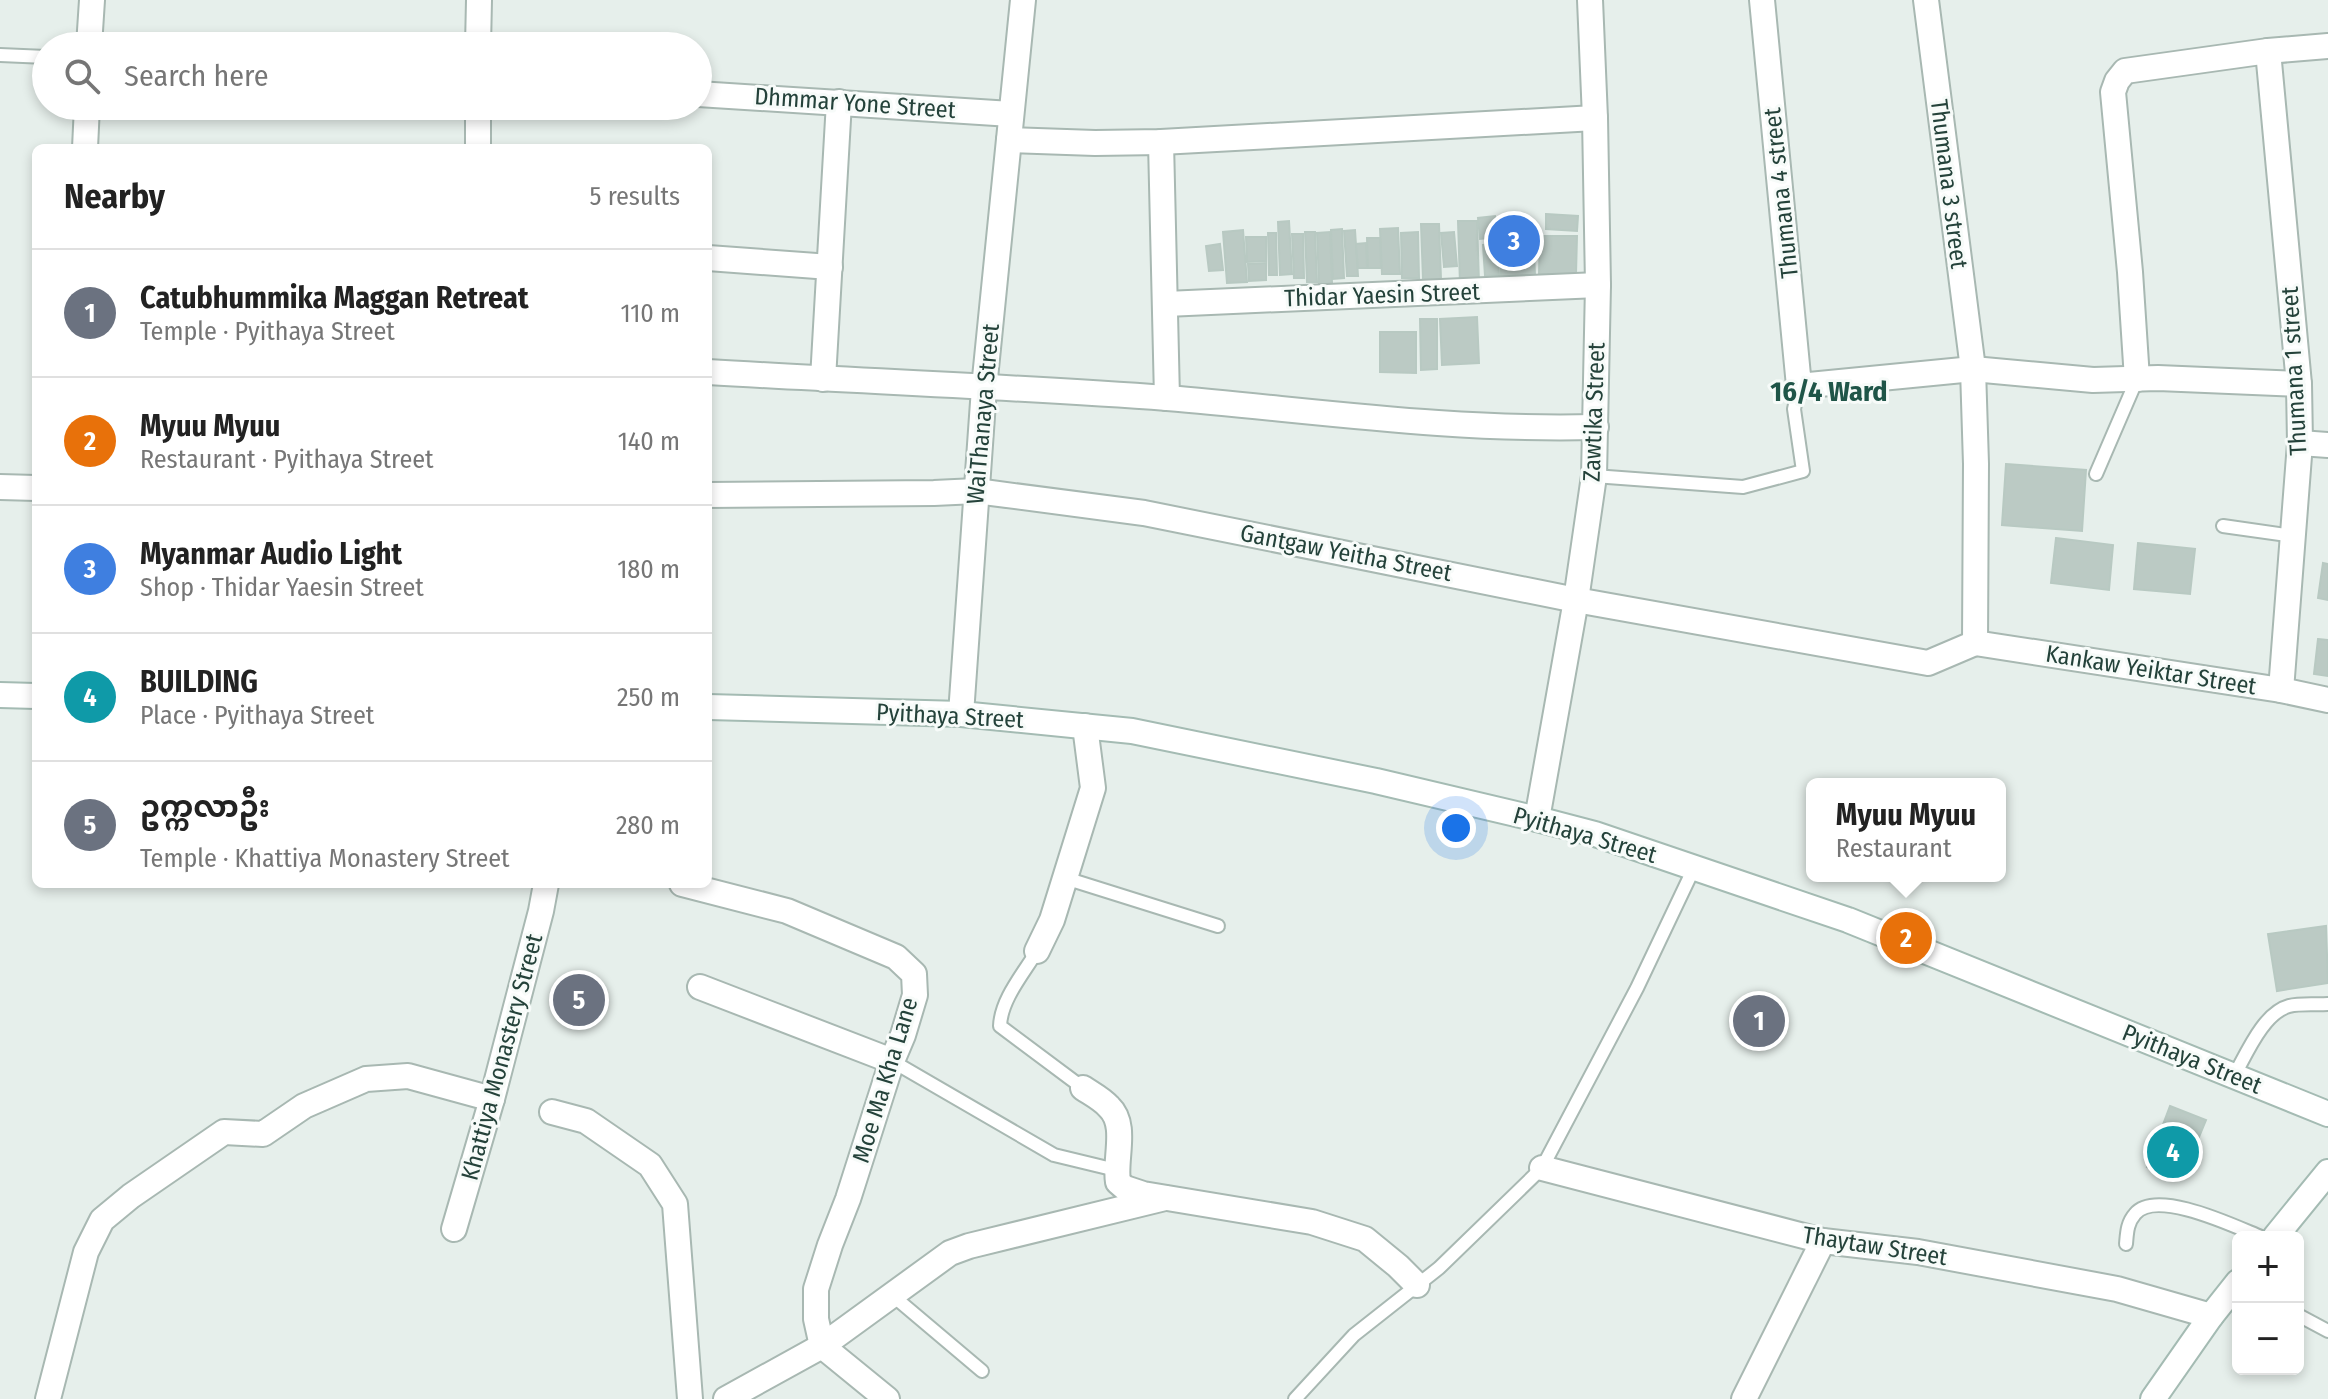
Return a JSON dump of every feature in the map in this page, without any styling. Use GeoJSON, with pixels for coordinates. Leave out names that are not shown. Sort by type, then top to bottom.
{"type":"FeatureCollection","features":[{"type":"Feature","properties":{"kind":"street"},"geometry":{"type":"LineString","coordinates":[[90,32],[92,0]]}},
{"type":"Feature","properties":{"kind":"street"},"geometry":{"type":"LineString","coordinates":[[478,32],[479,0]]}},
{"type":"Feature","properties":{"kind":"street","name":"WaiThanaya Street"},"geometry":{"type":"LineString","coordinates":[[961,714],[984,388],[1023,0]]}},
{"type":"Feature","properties":{"kind":"street","name":"Zawtika Street"},"geometry":{"type":"LineString","coordinates":[[1537,819],[1576,600],[1594,476],[1598,285],[1590,0]]}},
{"type":"Feature","properties":{"kind":"street","name":"Thumana 4 street"},"geometry":{"type":"LineString","coordinates":[[1762,0],[1799,386]]}},
{"type":"Feature","properties":{"kind":"street","name":"Thumana 3 street"},"geometry":{"type":"LineString","coordinates":[[1926,0],[1973,369],[1975,643]]}},
{"type":"Feature","properties":{"kind":"street"},"geometry":{"type":"LineString","coordinates":[[2137,379],[2113,92],[2117,81],[2125,71],[2328,46]]}},
{"type":"Feature","properties":{"kind":"street","name":"Thumana 1 street"},"geometry":{"type":"LineString","coordinates":[[2268,51],[2299,384],[2300,443],[2281,690]]}},
{"type":"Feature","properties":{"kind":"street","name":"Dhmmar Yone Street"},"geometry":{"type":"LineString","coordinates":[[712,95],[1011,114]]}},
{"type":"Feature","properties":{"kind":"street"},"geometry":{"type":"LineString","coordinates":[[823,379],[839,102]]}},
{"type":"Feature","properties":{"kind":"street"},"geometry":{"type":"LineString","coordinates":[[1009,140],[1161,142],[1595,118]]}},
{"type":"Feature","properties":{"kind":"street"},"geometry":{"type":"LineString","coordinates":[[85,144],[86,120]]}},
{"type":"Feature","properties":{"kind":"street"},"geometry":{"type":"LineString","coordinates":[[478,120],[478,144]]}},
{"type":"Feature","properties":{"kind":"street"},"geometry":{"type":"LineString","coordinates":[[1161,142],[1167,398]]}},
{"type":"Feature","properties":{"kind":"street"},"geometry":{"type":"LineString","coordinates":[[712,258],[830,267]]}},
{"type":"Feature","properties":{"kind":"street","name":"Thidar Yaesin Street"},"geometry":{"type":"LineString","coordinates":[[1166,304],[1598,285]]}},
{"type":"Feature","properties":{"kind":"street"},"geometry":{"type":"LineString","coordinates":[[1799,386],[1973,369],[2093,380],[2158,378],[2299,384]]}},
{"type":"Feature","properties":{"kind":"street"},"geometry":{"type":"LineString","coordinates":[[712,372],[1167,398],[1441,424],[1596,427]]}},
{"type":"Feature","properties":{"kind":"street"},"geometry":{"type":"LineString","coordinates":[[2300,443],[2328,445]]}},
{"type":"Feature","properties":{"kind":"street"},"geometry":{"type":"LineString","coordinates":[[0,487],[32,488]]}},
{"type":"Feature","properties":{"kind":"street","name":"Gantgaw Yeitha Street"},"geometry":{"type":"LineString","coordinates":[[712,495],[976,491],[1144,513],[1576,600],[1928,663],[1975,643]]}},
{"type":"Feature","properties":{"kind":"street","name":"Kankaw Yeiktar Street"},"geometry":{"type":"LineString","coordinates":[[1975,643],[2328,700]]}},
{"type":"Feature","properties":{"kind":"street"},"geometry":{"type":"LineString","coordinates":[[0,695],[32,696]]}},
{"type":"Feature","properties":{"kind":"street","name":"Pyithaya Street"},"geometry":{"type":"LineString","coordinates":[[712,707],[961,714],[1132,731],[1376,781],[1537,819],[1595,834],[1848,920],[2328,1114]]}},
{"type":"Feature","properties":{"kind":"street"},"geometry":{"type":"LineString","coordinates":[[1037,951],[1052,920],[1093,788],[1085,726]]}},
{"type":"Feature","properties":{"kind":"street","name":"Khattiya Monastery Street"},"geometry":{"type":"LineString","coordinates":[[454,1229],[492,1099],[545,888]]}},
{"type":"Feature","properties":{"kind":"street","name":"Moe Ma Kha Lane"},"geometry":{"type":"LineString","coordinates":[[698,888],[787,911],[896,957],[914,974],[915,995],[903,1035],[816,1289],[816,1319],[822,1346]]}},
{"type":"Feature","properties":{"kind":"street"},"geometry":{"type":"LineString","coordinates":[[700,987],[892,1061]]}},
{"type":"Feature","properties":{"kind":"street"},"geometry":{"type":"LineString","coordinates":[[48,1399],[86,1252],[102,1220],[131,1196],[224,1132],[263,1134],[304,1106],[366,1079],[408,1076],[492,1099]]}},
{"type":"Feature","properties":{"kind":"street"},"geometry":{"type":"LineString","coordinates":[[1083,1088],[1116,1115],[1119,1126],[1116,1170],[1118,1182],[1125,1188],[1165,1198],[1312,1222],[1365,1239],[1417,1285]]}},
{"type":"Feature","properties":{"kind":"street"},"geometry":{"type":"LineString","coordinates":[[552,1112],[586,1121],[650,1165],[675,1204],[690,1399]]}},
{"type":"Feature","properties":{"kind":"street","name":"Thaytaw Street"},"geometry":{"type":"LineString","coordinates":[[1542,1168],[1823,1241],[1918,1252],[2117,1289],[2211,1316]]}},
{"type":"Feature","properties":{"kind":"street"},"geometry":{"type":"LineString","coordinates":[[2280,1231],[2328,1172]]}},
{"type":"Feature","properties":{"kind":"street"},"geometry":{"type":"LineString","coordinates":[[726,1399],[822,1346],[950,1253],[1165,1198]]}},
{"type":"Feature","properties":{"kind":"street"},"geometry":{"type":"LineString","coordinates":[[1744,1399],[1823,1241]]}},
{"type":"Feature","properties":{"kind":"street"},"geometry":{"type":"LineString","coordinates":[[2153,1399],[2232,1290]]}},
{"type":"Feature","properties":{"kind":"street"},"geometry":{"type":"LineString","coordinates":[[822,1346],[887,1399]]}},
{"type":"Feature","properties":{"kind":"lane"},"geometry":{"type":"LineString","coordinates":[[0,55],[32,56]]}},
{"type":"Feature","properties":{"kind":"lane"},"geometry":{"type":"LineString","coordinates":[[2096,474],[2137,379]]}},
{"type":"Feature","properties":{"kind":"lane"},"geometry":{"type":"LineString","coordinates":[[1594,476],[1743,487],[1803,471],[1794,409],[1799,386]]}},
{"type":"Feature","properties":{"kind":"lane"},"geometry":{"type":"LineString","coordinates":[[2223,526],[2293,536]]}},
{"type":"Feature","properties":{"kind":"lane"},"geometry":{"type":"LineString","coordinates":[[1295,1399],[1354,1335],[1439,1268],[1542,1168],[1637,988],[1694,868]]}},
{"type":"Feature","properties":{"kind":"lane"},"geometry":{"type":"LineString","coordinates":[[1065,878],[1218,926]]}},
{"type":"Feature","properties":{"kind":"lane"},"geometry":{"type":"LineString","coordinates":[[1037,951],[1005,1003],[1000,1026],[1083,1088]]}},
{"type":"Feature","properties":{"kind":"lane"},"geometry":{"type":"LineString","coordinates":[[2234,1076],[2267,1020],[2276,1012],[2290,1006],[2328,1004]]}},
{"type":"Feature","properties":{"kind":"lane"},"geometry":{"type":"LineString","coordinates":[[892,1061],[1054,1155],[1116,1170]]}},
{"type":"Feature","properties":{"kind":"lane"},"geometry":{"type":"LineString","coordinates":[[2126,1244],[2128,1225],[2136,1213],[2143,1208],[2162,1205],[2202,1213],[2246,1231]]}},
{"type":"Feature","properties":{"kind":"lane"},"geometry":{"type":"LineString","coordinates":[[892,1295],[982,1371]]}},
{"type":"Feature","properties":{"kind":"lane"},"geometry":{"type":"LineString","coordinates":[[2304,1318],[2328,1331]]}},
{"type":"Feature","properties":{"kind":"building"},"geometry":{"type":"Polygon","coordinates":[[[1546,214],[1578,216],[1577,231],[1546,229],[1546,214]]]}},
{"type":"Feature","properties":{"kind":"building"},"geometry":{"type":"Polygon","coordinates":[[[1495,216],[1497,237],[1480,239],[1478,218],[1495,216]]]}},
{"type":"Feature","properties":{"kind":"building"},"geometry":{"type":"Polygon","coordinates":[[[1289,221],[1292,274],[1280,275],[1278,222],[1289,221]]]}},
{"type":"Feature","properties":{"kind":"building"},"geometry":{"type":"Polygon","coordinates":[[[1458,221],[1477,221],[1479,283],[1460,284],[1458,221]]]}},
{"type":"Feature","properties":{"kind":"building"},"geometry":{"type":"Polygon","coordinates":[[[1421,224],[1439,224],[1441,279],[1423,279],[1421,224]]]}},
{"type":"Feature","properties":{"kind":"building"},"geometry":{"type":"Polygon","coordinates":[[[1398,228],[1400,274],[1382,274],[1380,229],[1398,228]]]}},
{"type":"Feature","properties":{"kind":"building"},"geometry":{"type":"Polygon","coordinates":[[[1342,229],[1344,278],[1333,279],[1331,230],[1342,229]]]}},
{"type":"Feature","properties":{"kind":"building"},"geometry":{"type":"Polygon","coordinates":[[[1243,230],[1247,282],[1227,283],[1223,232],[1243,230]]]}},
{"type":"Feature","properties":{"kind":"building"},"geometry":{"type":"Polygon","coordinates":[[[1355,230],[1358,276],[1347,276],[1344,231],[1355,230]]]}},
{"type":"Feature","properties":{"kind":"building"},"geometry":{"type":"Polygon","coordinates":[[[1533,230],[1535,275],[1501,277],[1499,232],[1533,230]]]}},
{"type":"Feature","properties":{"kind":"building"},"geometry":{"type":"Polygon","coordinates":[[[1305,232],[1315,232],[1317,282],[1307,282],[1305,232]]]}},
{"type":"Feature","properties":{"kind":"building"},"geometry":{"type":"Polygon","coordinates":[[[1330,232],[1332,283],[1319,284],[1317,233],[1330,232]]]}},
{"type":"Feature","properties":{"kind":"building"},"geometry":{"type":"Polygon","coordinates":[[[1418,232],[1419,278],[1402,278],[1401,233],[1418,232]]]}},
{"type":"Feature","properties":{"kind":"building"},"geometry":{"type":"Polygon","coordinates":[[[1454,232],[1457,266],[1444,267],[1441,233],[1454,232]]]}},
{"type":"Feature","properties":{"kind":"building"},"geometry":{"type":"Polygon","coordinates":[[[1268,233],[1276,233],[1277,275],[1269,275],[1268,233]]]}},
{"type":"Feature","properties":{"kind":"building"},"geometry":{"type":"Polygon","coordinates":[[[1292,234],[1303,234],[1304,278],[1294,278],[1292,234]]]}},
{"type":"Feature","properties":{"kind":"building"},"geometry":{"type":"Polygon","coordinates":[[[1540,236],[1577,236],[1576,274],[1539,274],[1540,236]]]}},
{"type":"Feature","properties":{"kind":"building"},"geometry":{"type":"Polygon","coordinates":[[[1246,237],[1266,237],[1266,261],[1247,262],[1246,237]]]}},
{"type":"Feature","properties":{"kind":"building"},"geometry":{"type":"Polygon","coordinates":[[[1367,238],[1380,238],[1381,268],[1368,268],[1367,238]]]}},
{"type":"Feature","properties":{"kind":"building"},"geometry":{"type":"Polygon","coordinates":[[[1366,243],[1367,268],[1358,268],[1356,244],[1366,243]]]}},
{"type":"Feature","properties":{"kind":"building"},"geometry":{"type":"Polygon","coordinates":[[[1220,244],[1223,270],[1209,271],[1206,246],[1220,244]]]}},
{"type":"Feature","properties":{"kind":"building"},"geometry":{"type":"Polygon","coordinates":[[[1497,244],[1499,275],[1485,276],[1483,245],[1497,244]]]}},
{"type":"Feature","properties":{"kind":"building"},"geometry":{"type":"Polygon","coordinates":[[[1266,263],[1266,280],[1249,281],[1248,264],[1266,263]]]}},
{"type":"Feature","properties":{"kind":"building"},"geometry":{"type":"Polygon","coordinates":[[[1477,317],[1479,363],[1442,365],[1440,319],[1477,317]]]}},
{"type":"Feature","properties":{"kind":"building"},"geometry":{"type":"Polygon","coordinates":[[[1420,319],[1437,319],[1437,369],[1421,370],[1420,319]]]}},
{"type":"Feature","properties":{"kind":"building"},"geometry":{"type":"Polygon","coordinates":[[[1380,332],[1416,332],[1416,373],[1380,372],[1380,332]]]}},
{"type":"Feature","properties":{"kind":"building"},"geometry":{"type":"Polygon","coordinates":[[[2006,464],[2086,470],[2082,531],[2002,525],[2006,464]]]}},
{"type":"Feature","properties":{"kind":"building"},"geometry":{"type":"Polygon","coordinates":[[[2056,538],[2113,545],[2109,590],[2051,583],[2056,538]]]}},
{"type":"Feature","properties":{"kind":"building"},"geometry":{"type":"Polygon","coordinates":[[[2138,543],[2195,549],[2190,594],[2134,589],[2138,543]]]}},
{"type":"Feature","properties":{"kind":"building"},"geometry":{"type":"Polygon","coordinates":[[[2323,563],[2328,564],[2328,600],[2318,598],[2323,563]]]}},
{"type":"Feature","properties":{"kind":"building"},"geometry":{"type":"Polygon","coordinates":[[[2318,639],[2328,640],[2328,676],[2314,674],[2318,639]]]}},
{"type":"Feature","properties":{"kind":"building"},"geometry":{"type":"Polygon","coordinates":[[[2326,926],[2328,983],[2277,991],[2268,934],[2326,926]]]}},
{"type":"Feature","properties":{"kind":"building"},"geometry":{"type":"Polygon","coordinates":[[[2170,1106],[2206,1120],[2182,1178],[2147,1167],[2170,1106]]]}},
{"type":"Feature","properties":{"kind":"place","name":"Myanmar Audio Light"},"geometry":{"type":"Point","coordinates":[1514,241]}},
{"type":"Feature","properties":{"kind":"place","name":"Myuu Myuu"},"geometry":{"type":"Point","coordinates":[1906,938]}},
{"type":"Feature","properties":{"kind":"place","name":"ဥက္ကလာဦး"},"geometry":{"type":"Point","coordinates":[579,1000]}},
{"type":"Feature","properties":{"kind":"place","name":"Catubhummika Maggan Retreat"},"geometry":{"type":"Point","coordinates":[1759,1021]}},
{"type":"Feature","properties":{"kind":"place","name":"BUILDING"},"geometry":{"type":"Point","coordinates":[2173,1152]}},
{"type":"Feature","properties":{"kind":"district","name":"16/4 Ward"},"geometry":{"type":"Point","coordinates":[1829,391]}}]}
